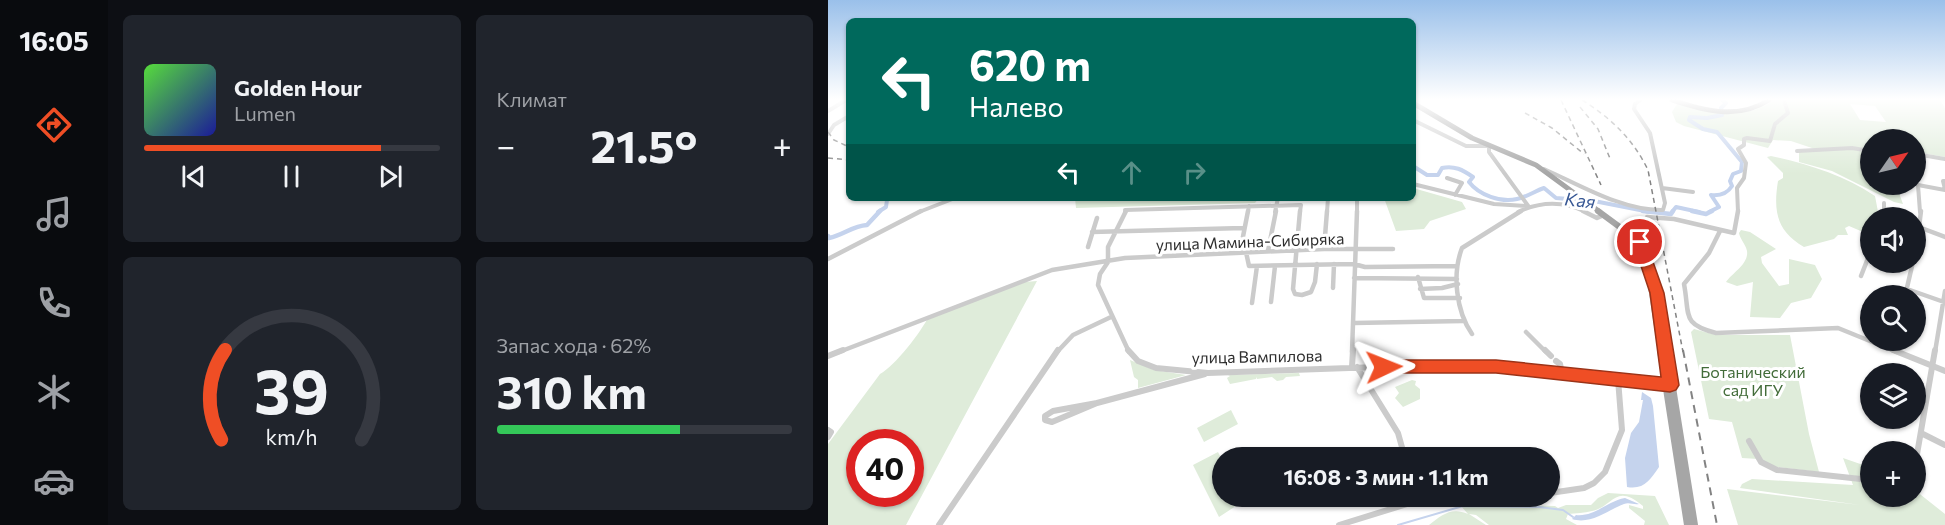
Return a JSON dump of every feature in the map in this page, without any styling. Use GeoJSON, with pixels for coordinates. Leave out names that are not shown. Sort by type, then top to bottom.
{"type":"FeatureCollection","features":[{"type":"Feature","properties":{"kind":"main road"},"geometry":{"type":"LineString","coordinates":[[1450,124],[1476,140],[1536,165],[1560,179],[1576,195],[1636,239],[1643,247],[1661,335],[1688,525]]}},
{"type":"Feature","properties":{"kind":"main road"},"geometry":{"type":"LineString","coordinates":[[1668,384],[1694,525]]}},
{"type":"Feature","properties":{"kind":"street"},"geometry":{"type":"LineString","coordinates":[[1422,124],[1466,146],[1489,146],[1489,152],[1529,206]]}},
{"type":"Feature","properties":{"kind":"street"},"geometry":{"type":"LineString","coordinates":[[1644,124],[1650,133],[1666,206],[1674,211],[1674,219]]}},
{"type":"Feature","properties":{"kind":"street"},"geometry":{"type":"LineString","coordinates":[[1643,247],[1648,246],[1650,242],[1647,217],[1674,219],[1731,234],[1735,232],[1737,189],[1744,178],[1746,159],[1738,149],[1745,144],[1744,139],[1767,142],[1771,140],[1775,124]]}},
{"type":"Feature","properties":{"kind":"street"},"geometry":{"type":"LineString","coordinates":[[1797,152],[1860,149]]}},
{"type":"Feature","properties":{"kind":"street"},"geometry":{"type":"LineString","coordinates":[[1926,156],[1945,159]]}},
{"type":"Feature","properties":{"kind":"street"},"geometry":{"type":"LineString","coordinates":[[1447,178],[1462,183],[1455,195]]}},
{"type":"Feature","properties":{"kind":"street"},"geometry":{"type":"LineString","coordinates":[[1560,179],[1654,211],[1663,210],[1666,206]]}},
{"type":"Feature","properties":{"kind":"street"},"geometry":{"type":"LineString","coordinates":[[1918,207],[1918,185],[1945,189],[1943,181],[1945,180]]}},
{"type":"Feature","properties":{"kind":"street"},"geometry":{"type":"LineString","coordinates":[[1416,185],[1494,204],[1529,206],[1552,203],[1581,209],[1597,218],[1604,215]]}},
{"type":"Feature","properties":{"kind":"street"},"geometry":{"type":"LineString","coordinates":[[1662,188],[1693,192]]}},
{"type":"Feature","properties":{"kind":"street"},"geometry":{"type":"LineString","coordinates":[[828,259],[923,210],[948,201]]}},
{"type":"Feature","properties":{"kind":"street"},"geometry":{"type":"LineString","coordinates":[[1268,251],[1277,201]]}},
{"type":"Feature","properties":{"kind":"street"},"geometry":{"type":"LineString","coordinates":[[1324,249],[1328,201]]}},
{"type":"Feature","properties":{"kind":"street"},"geometry":{"type":"LineString","coordinates":[[1357,201],[1354,367],[1398,434],[1401,447]]}},
{"type":"Feature","properties":{"kind":"street"},"geometry":{"type":"LineString","coordinates":[[1240,252],[1249,206],[1301,205],[1293,289],[1295,294],[1302,296],[1314,289],[1317,264]]}},
{"type":"Feature","properties":{"kind":"street","name":"улица Вампилова"},"geometry":{"type":"LineString","coordinates":[[1249,206],[1125,210],[1108,247],[1108,262],[1100,274],[1098,285],[1129,352],[1138,361],[1156,368],[1208,373],[1354,367],[1496,366],[1668,384]]}},
{"type":"Feature","properties":{"kind":"street"},"geometry":{"type":"LineString","coordinates":[[1472,334],[1463,321],[1458,282],[1457,266],[1462,248],[1483,236],[1502,220],[1529,206]]}},
{"type":"Feature","properties":{"kind":"street"},"geometry":{"type":"LineString","coordinates":[[1088,247],[1097,218]]}},
{"type":"Feature","properties":{"kind":"street"},"geometry":{"type":"LineString","coordinates":[[1092,232],[1243,228]]}},
{"type":"Feature","properties":{"kind":"street"},"geometry":{"type":"LineString","coordinates":[[1926,230],[1945,237]]}},
{"type":"Feature","properties":{"kind":"street"},"geometry":{"type":"LineString","coordinates":[[1720,231],[1717,241],[1704,262],[1684,284],[1691,324],[1716,333],[1751,333],[1830,326],[1860,337]]}},
{"type":"Feature","properties":{"kind":"street","name":"улица Мамина-Сибиряка"},"geometry":{"type":"LineString","coordinates":[[828,356],[1037,274],[1125,258],[1324,249],[1393,249]]}},
{"type":"Feature","properties":{"kind":"street"},"geometry":{"type":"LineString","coordinates":[[1246,252],[1247,265],[1257,266],[1357,264],[1380,268],[1457,266]]}},
{"type":"Feature","properties":{"kind":"street"},"geometry":{"type":"LineString","coordinates":[[1333,288],[1334,264]]}},
{"type":"Feature","properties":{"kind":"street"},"geometry":{"type":"LineString","coordinates":[[1251,303],[1257,266]]}},
{"type":"Feature","properties":{"kind":"street"},"geometry":{"type":"LineString","coordinates":[[1271,302],[1275,266]]}},
{"type":"Feature","properties":{"kind":"street"},"geometry":{"type":"LineString","coordinates":[[1430,267],[1432,277]]}},
{"type":"Feature","properties":{"kind":"street"},"geometry":{"type":"LineString","coordinates":[[1380,268],[1381,278]]}},
{"type":"Feature","properties":{"kind":"street"},"geometry":{"type":"LineString","coordinates":[[1418,277],[1424,298],[1460,298]]}},
{"type":"Feature","properties":{"kind":"street"},"geometry":{"type":"LineString","coordinates":[[1354,278],[1432,277],[1458,282]]}},
{"type":"Feature","properties":{"kind":"street"},"geometry":{"type":"LineString","coordinates":[[1442,278],[1444,287]]}},
{"type":"Feature","properties":{"kind":"street"},"geometry":{"type":"LineString","coordinates":[[1420,289],[1444,287],[1458,282]]}},
{"type":"Feature","properties":{"kind":"street"},"geometry":{"type":"LineString","coordinates":[[1920,441],[1945,291]]}},
{"type":"Feature","properties":{"kind":"street"},"geometry":{"type":"LineString","coordinates":[[1926,296],[1944,303]]}},
{"type":"Feature","properties":{"kind":"street"},"geometry":{"type":"LineString","coordinates":[[939,525],[1057,351],[1073,334],[1111,317]]}},
{"type":"Feature","properties":{"kind":"street"},"geometry":{"type":"LineString","coordinates":[[1354,323],[1463,321]]}},
{"type":"Feature","properties":{"kind":"street"},"geometry":{"type":"LineString","coordinates":[[1526,333],[1557,361],[1562,373]]}},
{"type":"Feature","properties":{"kind":"street"},"geometry":{"type":"LineString","coordinates":[[1896,351],[1945,371]]}},
{"type":"Feature","properties":{"kind":"street"},"geometry":{"type":"LineString","coordinates":[[1185,379],[1190,375],[1188,371]]}},
{"type":"Feature","properties":{"kind":"street"},"geometry":{"type":"LineString","coordinates":[[1100,402],[1052,422],[1045,420],[1045,416],[1053,411],[1100,402],[1208,373]]}},
{"type":"Feature","properties":{"kind":"street"},"geometry":{"type":"LineString","coordinates":[[1560,492],[1584,488],[1594,483],[1605,472],[1622,430],[1618,379]]}},
{"type":"Feature","properties":{"kind":"street"},"geometry":{"type":"LineString","coordinates":[[828,430],[831,432],[828,437]]}},
{"type":"Feature","properties":{"kind":"street"},"geometry":{"type":"LineString","coordinates":[[1921,433],[1945,445]]}},
{"type":"Feature","properties":{"kind":"street"},"geometry":{"type":"LineString","coordinates":[[1749,441],[1761,462],[1777,470],[1860,479]]}},
{"type":"Feature","properties":{"kind":"street"},"geometry":{"type":"LineString","coordinates":[[1339,525],[1398,507]]}},
{"type":"Feature","properties":{"kind":"green space"},"geometry":{"type":"Polygon","coordinates":[[[1681,124],[1945,124],[1945,157],[1926,154],[1926,129],[1860,129],[1860,149],[1818,150],[1791,141],[1773,140],[1768,148],[1681,124]]]}},
{"type":"Feature","properties":{"kind":"green space"},"geometry":{"type":"Polygon","coordinates":[[[1860,150],[1860,185],[1832,171],[1799,162],[1799,152],[1860,150]]]}},
{"type":"Feature","properties":{"kind":"green space"},"geometry":{"type":"Polygon","coordinates":[[[1771,156],[1825,171],[1851,182],[1860,187],[1860,195],[1875,196],[1877,207],[1860,207],[1860,231],[1849,226],[1845,228],[1848,235],[1838,235],[1834,239],[1804,247],[1788,234],[1779,220],[1776,202],[1778,181],[1783,178],[1783,173],[1767,157],[1771,156]]]}},
{"type":"Feature","properties":{"kind":"green space"},"geometry":{"type":"Polygon","coordinates":[[[1416,189],[1462,202],[1466,209],[1430,221],[1424,229],[1396,231],[1385,201],[1416,201],[1416,189]]]}},
{"type":"Feature","properties":{"kind":"green space"},"geometry":{"type":"Polygon","coordinates":[[[1880,195],[1900,195],[1903,204],[1880,195]]]}},
{"type":"Feature","properties":{"kind":"green space"},"geometry":{"type":"Polygon","coordinates":[[[1075,201],[1257,201],[1255,203],[1076,208],[1075,201]]]}},
{"type":"Feature","properties":{"kind":"green space"},"geometry":{"type":"Polygon","coordinates":[[[1741,230],[1750,232],[1776,249],[1761,257],[1762,263],[1779,286],[1789,284],[1789,259],[1815,265],[1822,279],[1811,298],[1791,303],[1780,318],[1750,317],[1753,282],[1737,286],[1726,282],[1743,264],[1747,256],[1739,233],[1741,230]]]}},
{"type":"Feature","properties":{"kind":"green space"},"geometry":{"type":"Polygon","coordinates":[[[1037,281],[924,491],[924,429],[846,429],[846,507],[916,507],[906,525],[828,525],[828,444],[880,374],[893,364],[907,348],[929,316],[1025,282],[1037,281]]]}},
{"type":"Feature","properties":{"kind":"green space","name":"Ботанический сад ИГУ"},"geometry":{"type":"Polygon","coordinates":[[[1694,329],[1716,335],[1790,335],[1809,434],[1819,472],[1777,467],[1758,459],[1742,458],[1732,422],[1709,419],[1691,332],[1694,329]]]}},
{"type":"Feature","properties":{"kind":"green space"},"geometry":{"type":"Polygon","coordinates":[[[1130,360],[1154,370],[1186,375],[1138,388],[1138,380],[1134,377],[1130,360]]]}},
{"type":"Feature","properties":{"kind":"green space"},"geometry":{"type":"Polygon","coordinates":[[[1299,373],[1300,376],[1286,377],[1277,381],[1272,377],[1257,379],[1256,377],[1256,379],[1230,384],[1227,378],[1230,376],[1228,375],[1299,373]]]}},
{"type":"Feature","properties":{"kind":"green space"},"geometry":{"type":"Polygon","coordinates":[[[1412,380],[1416,381],[1415,385],[1420,389],[1420,399],[1403,407],[1395,398],[1399,393],[1395,387],[1412,380]]]}},
{"type":"Feature","properties":{"kind":"green space"},"geometry":{"type":"Polygon","coordinates":[[[1231,410],[1238,424],[1204,442],[1197,428],[1231,410]]]}},
{"type":"Feature","properties":{"kind":"green space"},"geometry":{"type":"Polygon","coordinates":[[[1212,455],[1212,503],[1193,465],[1212,455]]]}},
{"type":"Feature","properties":{"kind":"green space"},"geometry":{"type":"Polygon","coordinates":[[[1843,458],[1860,464],[1860,505],[1740,488],[1742,484],[1752,479],[1853,485],[1843,458]]]}},
{"type":"Feature","properties":{"kind":"green space"},"geometry":{"type":"Polygon","coordinates":[[[1727,489],[1860,505],[1860,507],[1926,507],[1926,499],[1945,514],[1945,525],[1738,525],[1727,489]]]}},
{"type":"Feature","properties":{"kind":"green space"},"geometry":{"type":"Polygon","coordinates":[[[1608,493],[1655,496],[1669,525],[1644,525],[1645,521],[1629,508],[1629,505],[1643,509],[1643,506],[1634,499],[1620,496],[1599,509],[1568,514],[1566,519],[1577,525],[1489,525],[1476,515],[1469,514],[1486,525],[1429,525],[1443,515],[1452,512],[1468,514],[1462,507],[1558,508],[1566,505],[1591,505],[1608,493]]]}},
{"type":"Feature","properties":{"kind":"green space"},"geometry":{"type":"Polygon","coordinates":[[[1214,507],[1234,507],[1219,517],[1214,507]]]}},
{"type":"Feature","properties":{"kind":"water"},"geometry":{"type":"Polygon","coordinates":[[[1642,392],[1651,398],[1653,406],[1659,467],[1649,480],[1633,488],[1627,487],[1625,458],[1631,433],[1639,422],[1642,392]]]}},
{"type":"Feature","properties":{"kind":"water"},"geometry":{"type":"Polygon","coordinates":[[[1625,498],[1639,504],[1624,504],[1586,520],[1572,519],[1576,515],[1589,514],[1625,498]]]}},
{"type":"Feature","properties":{"kind":"waterway","name":"Кая"},"geometry":{"type":"LineString","coordinates":[[1696,124],[1703,129],[1717,132],[1742,162],[1741,171],[1733,174],[1730,189],[1723,194],[1711,195],[1719,207],[1709,212]]}},
{"type":"Feature","properties":{"kind":"waterway","name":"Кая"},"geometry":{"type":"LineString","coordinates":[[1416,168],[1427,175],[1438,175],[1442,168],[1450,167],[1466,172],[1473,177],[1469,182],[1473,187],[1497,199],[1517,199],[1544,188],[1556,198],[1594,201],[1647,211]]}},
{"type":"Feature","properties":{"kind":"waterway","name":"Кая"},"geometry":{"type":"LineString","coordinates":[[878,212],[886,207],[887,201]]}},
{"type":"Feature","properties":{"kind":"waterway","name":"Кая"},"geometry":{"type":"LineString","coordinates":[[1672,212],[1676,207],[1699,212]]}},
{"type":"Feature","properties":{"kind":"waterway","name":"Кая"},"geometry":{"type":"LineString","coordinates":[[828,236],[829,238],[834,237],[867,225],[880,211]]}},
{"type":"Feature","properties":{"kind":"waterway","name":"Кая"},"geometry":{"type":"LineString","coordinates":[[1643,211],[1647,211]]}},
{"type":"Feature","properties":{"kind":"waterway","name":"Кая"},"geometry":{"type":"LineString","coordinates":[[1647,211],[1671,214],[1673,211]]}},
{"type":"Feature","properties":{"kind":"waterway","name":"Кая"},"geometry":{"type":"LineString","coordinates":[[1692,211],[1706,214],[1712,211]]}},
{"type":"Feature","properties":{"kind":"waterway"},"geometry":{"type":"LineString","coordinates":[[1398,525],[1463,506],[1539,507],[1563,510],[1573,517]]}},
{"type":"Feature","properties":{"kind":"railway"},"geometry":{"type":"LineString","coordinates":[[1546,124],[1584,154]]}},
{"type":"Feature","properties":{"kind":"railway"},"geometry":{"type":"LineString","coordinates":[[1573,124],[1601,185]]}},
{"type":"Feature","properties":{"kind":"railway"},"geometry":{"type":"LineString","coordinates":[[1594,124],[1611,161]]}},
{"type":"Feature","properties":{"kind":"railway"},"geometry":{"type":"LineString","coordinates":[[1614,124],[1628,139],[1648,170],[1683,352]]}},
{"type":"Feature","properties":{"kind":"railway"},"geometry":{"type":"LineString","coordinates":[[828,132],[834,140],[846,146]]}},
{"type":"Feature","properties":{"kind":"railway"},"geometry":{"type":"LineString","coordinates":[[828,158],[846,160]]}},
{"type":"Feature","properties":{"kind":"railway"},"geometry":{"type":"LineString","coordinates":[[1683,350],[1717,525]]}},
{"type":"Feature","properties":{"kind":"route"},"geometry":{"type":"LineString","coordinates":[[1384,367],[1496,366],[1670,385],[1657,293],[1640,242]]}}]}
